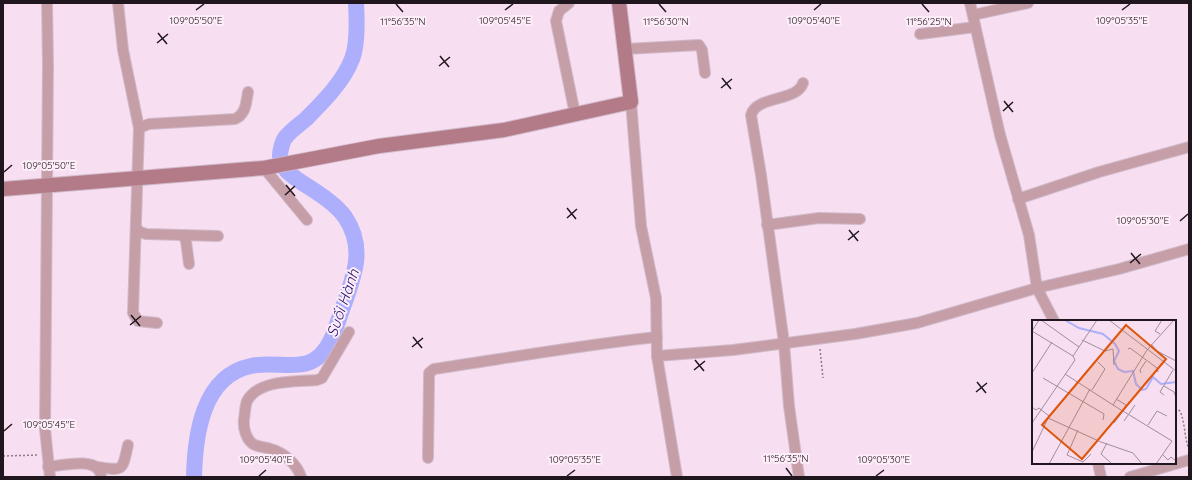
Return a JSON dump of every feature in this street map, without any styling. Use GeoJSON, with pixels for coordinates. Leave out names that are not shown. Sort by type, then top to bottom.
{"type":"FeatureCollection","features":[{"type":"Feature","properties":{"kind":"street"},"geometry":{"type":"LineString","coordinates":[[47,3],[47,455],[49,472],[75,464],[87,464],[100,472],[120,469],[124,465],[128,445]]}},
{"type":"Feature","properties":{"kind":"street"},"geometry":{"type":"LineString","coordinates":[[118,3],[123,50],[139,128],[134,316],[138,321],[156,323]]}},
{"type":"Feature","properties":{"kind":"street"},"geometry":{"type":"LineString","coordinates":[[568,3],[559,11],[556,21],[575,114]]}},
{"type":"Feature","properties":{"kind":"street"},"geometry":{"type":"LineString","coordinates":[[619,3],[626,49],[641,226],[656,298],[657,356],[677,477]]}},
{"type":"Feature","properties":{"kind":"street"},"geometry":{"type":"LineString","coordinates":[[970,3],[1000,135],[1029,235],[1037,288],[1053,320]]}},
{"type":"Feature","properties":{"kind":"street"},"geometry":{"type":"LineString","coordinates":[[973,15],[1028,3]]}},
{"type":"Feature","properties":{"kind":"street"},"geometry":{"type":"LineString","coordinates":[[920,34],[975,27]]}},
{"type":"Feature","properties":{"kind":"street"},"geometry":{"type":"LineString","coordinates":[[626,49],[698,45],[702,50],[705,73]]}},
{"type":"Feature","properties":{"kind":"street"},"geometry":{"type":"LineString","coordinates":[[799,477],[789,406],[784,344],[758,153],[751,115],[752,111],[761,104],[797,92],[803,83]]}},
{"type":"Feature","properties":{"kind":"street"},"geometry":{"type":"LineString","coordinates":[[139,128],[149,124],[235,119],[242,115],[244,111],[248,92]]}},
{"type":"Feature","properties":{"kind":"street"},"geometry":{"type":"LineString","coordinates":[[3,189],[264,168],[379,146],[504,130],[631,102]]}},
{"type":"Feature","properties":{"kind":"street"},"geometry":{"type":"LineString","coordinates":[[1018,199],[1112,168],[1189,147]]}},
{"type":"Feature","properties":{"kind":"street"},"geometry":{"type":"LineString","coordinates":[[264,168],[307,220]]}},
{"type":"Feature","properties":{"kind":"street"},"geometry":{"type":"LineString","coordinates":[[767,225],[819,218],[860,219]]}},
{"type":"Feature","properties":{"kind":"street"},"geometry":{"type":"LineString","coordinates":[[136,228],[140,232],[146,234],[218,236]]}},
{"type":"Feature","properties":{"kind":"street"},"geometry":{"type":"LineString","coordinates":[[183,235],[186,241],[189,264]]}},
{"type":"Feature","properties":{"kind":"street"},"geometry":{"type":"LineString","coordinates":[[657,356],[726,351],[784,344],[917,323],[1037,288],[1112,271],[1189,249]]}},
{"type":"Feature","properties":{"kind":"street"},"geometry":{"type":"LineString","coordinates":[[301,477],[297,469],[286,457],[279,452],[255,445],[248,438],[244,423],[247,401],[253,394],[268,386],[317,380],[322,378],[349,332]]}},
{"type":"Feature","properties":{"kind":"street"},"geometry":{"type":"LineString","coordinates":[[428,458],[428,378],[429,373],[434,369],[567,349],[589,344],[657,338]]}},
{"type":"Feature","properties":{"kind":"street"},"geometry":{"type":"LineString","coordinates":[[1176,464],[1189,460]]}},
{"type":"Feature","properties":{"kind":"street"},"geometry":{"type":"LineString","coordinates":[[1098,464],[1101,477]]}},
{"type":"Feature","properties":{"kind":"street"},"geometry":{"type":"LineString","coordinates":[[1130,477],[1175,464]]}},
{"type":"Feature","properties":{"kind":"path"},"geometry":{"type":"LineString","coordinates":[[819,339],[824,378]]}},
{"type":"Feature","properties":{"kind":"path"},"geometry":{"type":"LineString","coordinates":[[1176,409],[1178,409],[1182,414],[1184,434],[1189,449]]}},
{"type":"Feature","properties":{"kind":"path"},"geometry":{"type":"LineString","coordinates":[[3,456],[47,455]]}},
{"type":"Feature","properties":{"kind":"waterway","name":"Suối Hành"},"geometry":{"type":"LineString","coordinates":[[194,477],[196,444],[204,410],[212,395],[222,382],[235,372],[251,366],[263,364],[296,365],[306,364],[315,360],[323,352],[331,340],[347,296],[356,262],[355,240],[351,228],[345,217],[336,207],[284,168],[280,156],[281,147],[285,138],[325,99],[344,75],[352,59],[356,39],[356,3]]}}]}
